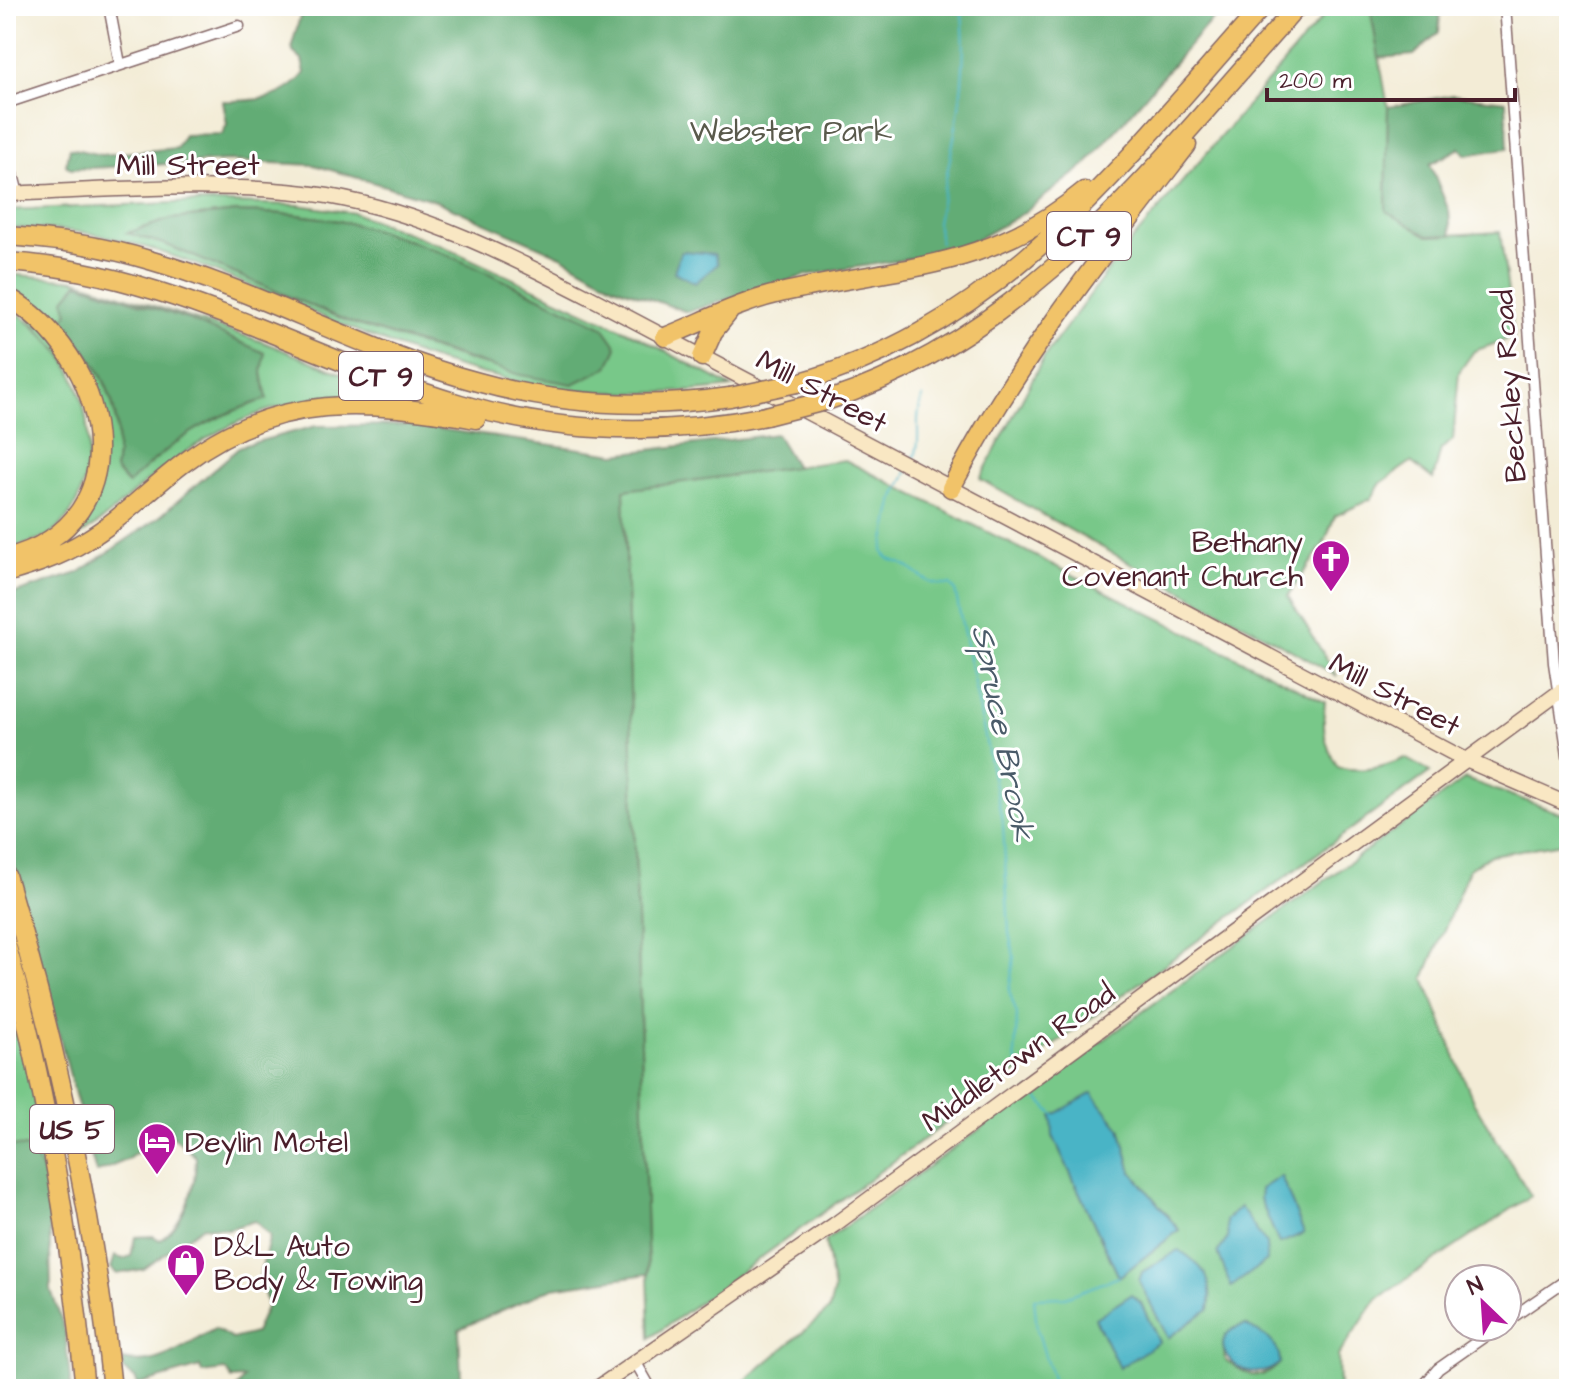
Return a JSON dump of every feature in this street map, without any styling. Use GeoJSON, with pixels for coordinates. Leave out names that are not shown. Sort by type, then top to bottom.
{"type":"FeatureCollection","features":[{"type":"Feature","properties":{"kind":"highway","name":"CT 9"},"geometry":{"type":"LineString","coordinates":[[6,236],[87,245],[152,260],[414,361],[498,387],[594,403],[659,403],[730,397],[797,383],[901,343],[988,291],[1050,239],[1263,6]]}},
{"type":"Feature","properties":{"kind":"highway","name":"CT 9"},"geometry":{"type":"LineString","coordinates":[[6,262],[74,269],[152,287],[430,395],[487,412],[547,423],[650,429],[766,416],[829,400],[886,378],[936,353],[1030,291],[1087,238],[1298,6]]}},
{"type":"Feature","properties":{"kind":"highway"},"geometry":{"type":"LineString","coordinates":[[951,488],[995,408],[1037,342],[1232,90],[1242,68]]}},
{"type":"Feature","properties":{"kind":"highway"},"geometry":{"type":"LineString","coordinates":[[665,337],[782,292],[923,268],[976,253],[1040,223],[1121,163]]}},
{"type":"Feature","properties":{"kind":"highway"},"geometry":{"type":"LineString","coordinates":[[6,296],[44,324],[73,363],[91,405],[97,448],[91,493],[73,523],[41,548],[7,562]]}},
{"type":"Feature","properties":{"kind":"highway"},"geometry":{"type":"LineString","coordinates":[[702,357],[713,332],[734,308]]}},
{"type":"Feature","properties":{"kind":"highway"},"geometry":{"type":"LineString","coordinates":[[7,562],[78,545],[196,454],[228,434],[278,414],[316,406],[369,403],[510,424],[547,423]]}},
{"type":"Feature","properties":{"kind":"highway","name":"US 5"},"geometry":{"type":"LineString","coordinates":[[6,875],[52,1042],[77,1154],[112,1389]]}},
{"type":"Feature","properties":{"kind":"highway","name":"US 5"},"geometry":{"type":"LineString","coordinates":[[6,943],[32,1045],[57,1171],[85,1389]]}},
{"type":"Feature","properties":{"kind":"main road","name":"Mill Street"},"geometry":{"type":"LineString","coordinates":[[12,194],[259,189],[352,201],[423,221],[479,242],[1466,760],[1569,805]]}},
{"type":"Feature","properties":{"kind":"main road","name":"Middletown Road"},"geometry":{"type":"LineString","coordinates":[[596,1389],[787,1258],[1563,689]]}},
{"type":"Feature","properties":{"kind":"street"},"geometry":{"type":"LineString","coordinates":[[109,6],[120,64]]}},
{"type":"Feature","properties":{"kind":"street","name":"Beckley Road"},"geometry":{"type":"LineString","coordinates":[[1505,6],[1569,762]]}},
{"type":"Feature","properties":{"kind":"street"},"geometry":{"type":"LineString","coordinates":[[6,103],[239,26]]}},
{"type":"Feature","properties":{"kind":"street"},"geometry":{"type":"LineString","coordinates":[[6,147],[12,194]]}},
{"type":"Feature","properties":{"kind":"street"},"geometry":{"type":"LineString","coordinates":[[1523,1310],[1569,1278]]}},
{"type":"Feature","properties":{"kind":"street"},"geometry":{"type":"LineString","coordinates":[[1421,1389],[1438,1369],[1475,1343]]}},
{"type":"Feature","properties":{"kind":"street"},"geometry":{"type":"LineString","coordinates":[[635,1361],[651,1389]]}},
{"type":"Feature","properties":{"kind":"green space","name":"Webster Park"},"geometry":{"type":"Polygon","coordinates":[[[303,6],[1227,6],[1205,27],[1086,165],[1019,216],[972,242],[933,255],[807,275],[687,312],[614,286],[561,256],[436,201],[314,165],[229,161],[71,169],[66,165],[70,148],[101,155],[177,148],[184,135],[222,134],[227,124],[223,101],[267,98],[287,89],[305,73],[302,60],[293,52],[292,45],[303,6]]]}},
{"type":"Feature","properties":{"kind":"green space"},"geometry":{"type":"Polygon","coordinates":[[[1332,6],[1370,6],[1388,107],[1386,210],[1428,236],[1500,232],[1514,337],[1474,351],[1459,372],[1453,440],[1441,449],[1433,479],[1411,462],[1381,483],[1371,499],[1335,516],[1324,543],[1288,596],[1337,676],[980,479],[1044,357],[1118,257],[1332,6]]]}},
{"type":"Feature","properties":{"kind":"green space"},"geometry":{"type":"Polygon","coordinates":[[[1370,6],[1441,6],[1439,32],[1414,55],[1379,58],[1370,6]]]}},
{"type":"Feature","properties":{"kind":"green space"},"geometry":{"type":"Polygon","coordinates":[[[1453,95],[1506,101],[1508,148],[1466,155],[1460,148],[1430,164],[1449,211],[1451,235],[1428,236],[1386,211],[1388,107],[1453,95]]]}},
{"type":"Feature","properties":{"kind":"green space"},"geometry":{"type":"Polygon","coordinates":[[[198,202],[298,205],[354,213],[440,245],[637,336],[732,387],[621,393],[547,386],[474,372],[397,346],[234,279],[151,249],[96,234],[6,227],[6,210],[198,202]],[[237,212],[171,219],[129,233],[167,245],[352,323],[478,363],[574,384],[603,327],[458,260],[382,232],[305,216],[237,212]]]}},
{"type":"Feature","properties":{"kind":"green space"},"geometry":{"type":"Polygon","coordinates":[[[237,212],[296,215],[343,222],[420,244],[603,327],[617,347],[608,367],[573,384],[520,375],[352,323],[167,245],[127,233],[171,219],[237,212]]]}},
{"type":"Feature","properties":{"kind":"green space"},"geometry":{"type":"Polygon","coordinates":[[[6,274],[76,280],[263,342],[423,406],[380,400],[305,402],[238,422],[173,461],[94,527],[60,545],[92,511],[101,474],[96,394],[6,292],[6,274]],[[68,313],[62,322],[89,355],[108,390],[117,428],[115,470],[127,484],[191,432],[267,398],[262,373],[68,313]]]}},
{"type":"Feature","properties":{"kind":"green space"},"geometry":{"type":"Polygon","coordinates":[[[78,283],[190,320],[265,353],[262,373],[267,399],[226,414],[192,432],[128,484],[115,470],[117,427],[108,390],[89,355],[61,322],[68,313],[64,300],[78,283]]]}},
{"type":"Feature","properties":{"kind":"green space"},"geometry":{"type":"Polygon","coordinates":[[[6,303],[54,346],[72,373],[81,395],[88,446],[80,495],[68,516],[47,536],[6,550],[6,303]]]}},
{"type":"Feature","properties":{"kind":"green space"},"geometry":{"type":"Polygon","coordinates":[[[411,425],[616,454],[776,434],[796,467],[624,490],[648,1274],[553,1288],[459,1329],[461,1379],[451,1389],[236,1389],[244,1378],[232,1379],[225,1370],[202,1373],[200,1367],[138,1385],[135,1378],[124,1370],[123,1360],[136,1362],[159,1358],[215,1329],[232,1339],[255,1333],[267,1305],[260,1275],[270,1236],[255,1221],[228,1229],[203,1226],[144,1269],[117,1274],[111,1268],[115,1256],[123,1259],[131,1256],[135,1237],[153,1236],[160,1240],[176,1224],[191,1192],[196,1157],[166,1130],[127,1160],[96,1173],[6,837],[6,596],[78,573],[158,518],[241,446],[316,426],[411,425]]]}},
{"type":"Feature","properties":{"kind":"green space"},"geometry":{"type":"Polygon","coordinates":[[[845,460],[1325,702],[1325,736],[1338,767],[1356,770],[1372,768],[1405,758],[1430,772],[650,1338],[624,490],[845,460]]]}},
{"type":"Feature","properties":{"kind":"green space"},"geometry":{"type":"Polygon","coordinates":[[[1465,779],[1563,814],[1569,842],[1491,855],[1469,869],[1424,978],[1474,1103],[1531,1196],[1377,1299],[1338,1356],[1339,1389],[735,1389],[829,1310],[834,1290],[825,1241],[1465,779]],[[1053,1116],[1053,1136],[1119,1277],[1179,1230],[1132,1172],[1120,1128],[1053,1116]],[[1246,1325],[1230,1333],[1223,1342],[1225,1360],[1247,1373],[1266,1374],[1280,1363],[1246,1325]]]}},
{"type":"Feature","properties":{"kind":"green space"},"geometry":{"type":"Polygon","coordinates":[[[13,1004],[47,1160],[49,1202],[44,1175],[31,1149],[6,1145],[6,1006],[13,1004]]]}},
{"type":"Feature","properties":{"kind":"green space"},"geometry":{"type":"Polygon","coordinates":[[[6,1145],[31,1148],[44,1175],[49,1202],[51,1290],[65,1331],[71,1389],[6,1389],[6,1145]]]}},
{"type":"Feature","properties":{"kind":"water"},"geometry":{"type":"Polygon","coordinates":[[[680,253],[714,254],[718,264],[695,283],[674,272],[680,253]]]}},
{"type":"Feature","properties":{"kind":"water"},"geometry":{"type":"Polygon","coordinates":[[[1092,1093],[1120,1128],[1132,1172],[1179,1230],[1119,1277],[1053,1136],[1052,1116],[1092,1093]]]}},
{"type":"Feature","properties":{"kind":"water"},"geometry":{"type":"Polygon","coordinates":[[[1281,1176],[1304,1233],[1279,1244],[1260,1199],[1261,1189],[1281,1176]]]}},
{"type":"Feature","properties":{"kind":"water"},"geometry":{"type":"Polygon","coordinates":[[[1240,1207],[1266,1244],[1267,1261],[1231,1287],[1218,1252],[1228,1238],[1226,1220],[1240,1207]]]}},
{"type":"Feature","properties":{"kind":"water"},"geometry":{"type":"Polygon","coordinates":[[[1179,1250],[1205,1274],[1210,1290],[1209,1309],[1168,1338],[1139,1281],[1142,1272],[1179,1250]]]}},
{"type":"Feature","properties":{"kind":"water"},"geometry":{"type":"Polygon","coordinates":[[[1131,1295],[1141,1303],[1159,1342],[1119,1368],[1095,1318],[1131,1295]]]}},
{"type":"Feature","properties":{"kind":"water"},"geometry":{"type":"Polygon","coordinates":[[[1246,1325],[1274,1344],[1280,1363],[1266,1371],[1252,1372],[1239,1368],[1230,1360],[1224,1350],[1224,1340],[1231,1331],[1246,1325]]]}},
{"type":"Feature","properties":{"kind":"waterway","name":"Spruce Brook"},"geometry":{"type":"LineString","coordinates":[[940,242],[937,222],[961,87],[961,6]]}},
{"type":"Feature","properties":{"kind":"waterway","name":"Spruce Brook"},"geometry":{"type":"LineString","coordinates":[[913,461],[918,445],[918,415],[923,397]]}},
{"type":"Feature","properties":{"kind":"waterway","name":"Spruce Brook"},"geometry":{"type":"LineString","coordinates":[[908,470],[893,501],[883,551],[889,559],[925,580],[950,585],[955,590],[1003,825],[1009,933],[1014,957],[1009,991],[1017,1014],[1015,1056],[1022,1078]]}},
{"type":"Feature","properties":{"kind":"waterway","name":"Spruce Brook"},"geometry":{"type":"LineString","coordinates":[[1030,1090],[1054,1115]]}},
{"type":"Feature","properties":{"kind":"waterway"},"geometry":{"type":"LineString","coordinates":[[1055,1389],[1037,1329],[1034,1298],[1065,1297],[1119,1277]]}},
{"type":"Feature","properties":{"kind":"place","name":"Bethany Covenant Church"},"geometry":{"type":"Point","coordinates":[1331,593]}},
{"type":"Feature","properties":{"kind":"place","name":"Deylin Motel"},"geometry":{"type":"Point","coordinates":[157,1176]}},
{"type":"Feature","properties":{"kind":"place","name":"D&L Auto Body & Towing"},"geometry":{"type":"Point","coordinates":[186,1297]}}]}
